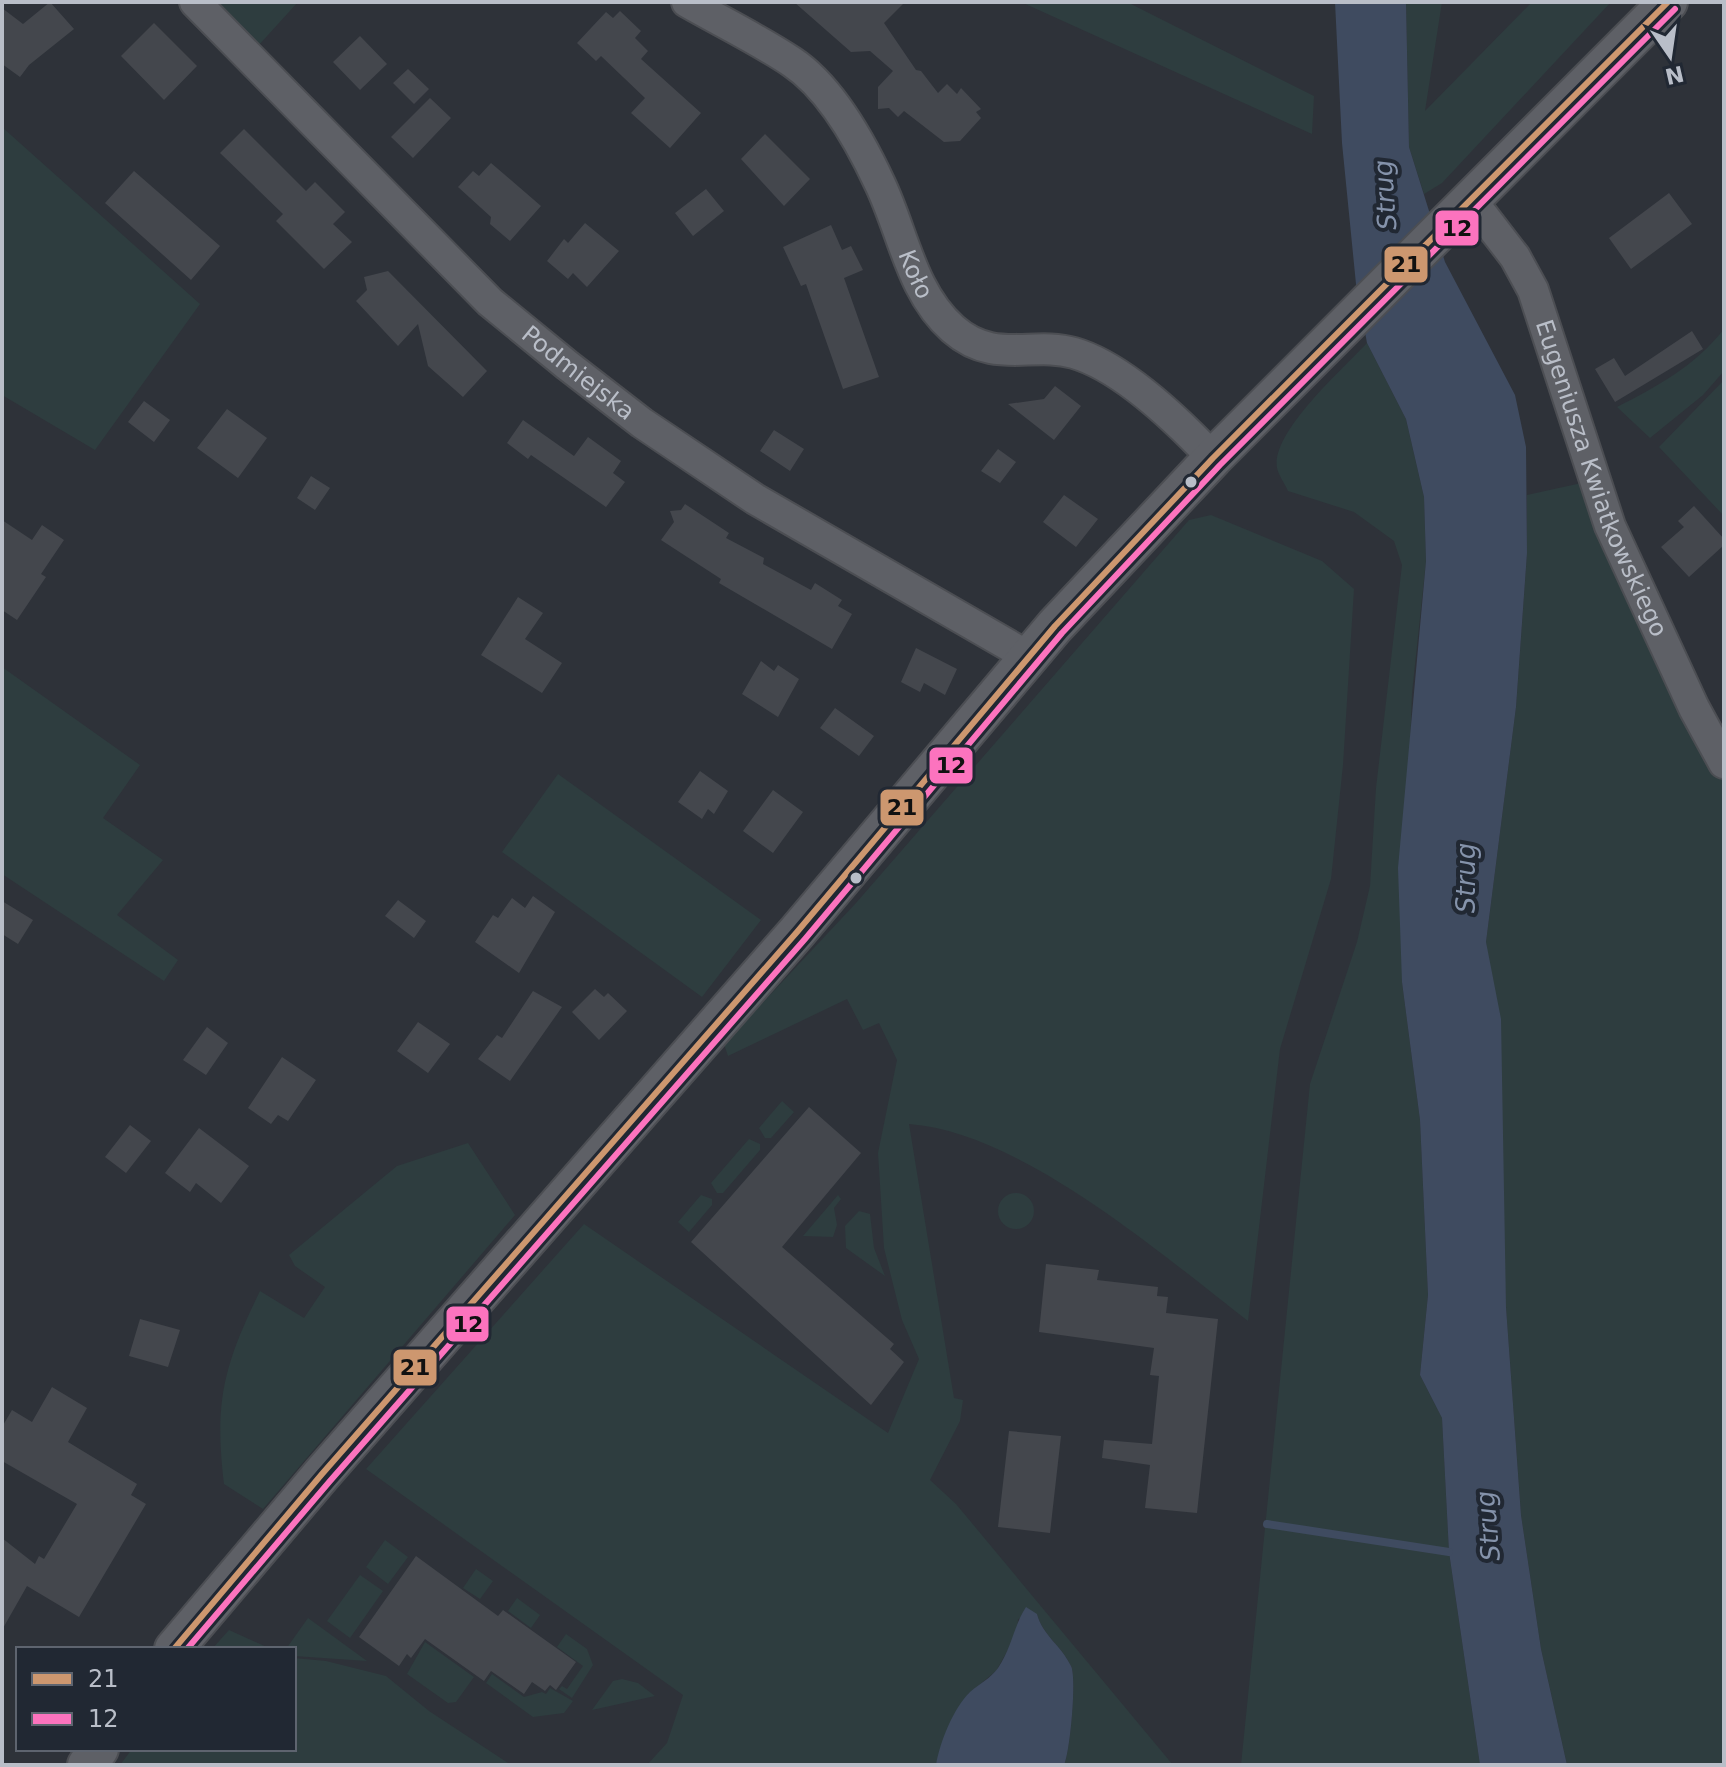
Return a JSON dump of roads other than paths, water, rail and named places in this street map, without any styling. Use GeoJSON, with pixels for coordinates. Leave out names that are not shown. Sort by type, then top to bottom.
{"type":"FeatureCollection","features":[{"type":"Feature","properties":{"kind":"street","name":"Podmiejska"},"geometry":{"type":"LineString","coordinates":[[195,2],[490,302],[567,365],[642,423],[755,499],[1029,657]]}},
{"type":"Feature","properties":{"kind":"street","name":"Koło"},"geometry":{"type":"LineString","coordinates":[[687,2],[794,63],[817,84],[881,185],[923,290],[954,331],[981,345],[1012,353],[1071,352],[1100,363],[1122,378],[1213,458]]}},
{"type":"Feature","properties":{"kind":"street"},"geometry":{"type":"LineString","coordinates":[[176,1647],[333,1462],[797,932],[1029,657],[1213,458],[1668,2]]}},
{"type":"Feature","properties":{"kind":"street","name":"Eugeniusza Kwiatkowskiego"},"geometry":{"type":"LineString","coordinates":[[1459,212],[1515,257],[1533,290],[1610,526],[1694,708],[1724,763]]}},
{"type":"Feature","properties":{"kind":"water","name":"Strug"},"geometry":{"type":"Polygon","coordinates":[[[1335,2],[1406,2],[1409,147],[1445,262],[1515,395],[1526,447],[1527,553],[1516,707],[1486,942],[1501,1019],[1506,1307],[1521,1515],[1541,1649],[1567,1765],[1480,1765],[1449,1552],[1442,1418],[1420,1375],[1428,1295],[1420,1120],[1402,982],[1398,868],[1426,561],[1424,497],[1406,419],[1367,343],[1356,284],[1342,143],[1335,2]]]}},
{"type":"Feature","properties":{"kind":"water"},"geometry":{"type":"Polygon","coordinates":[[[1026,1607],[1037,1614],[1073,1673],[1072,1715],[1064,1765],[936,1765],[953,1717],[970,1692],[998,1668],[1026,1607]]]}},
{"type":"Feature","properties":{"kind":"waterway"},"geometry":{"type":"LineString","coordinates":[[1267,1524],[1449,1552]]}}]}
